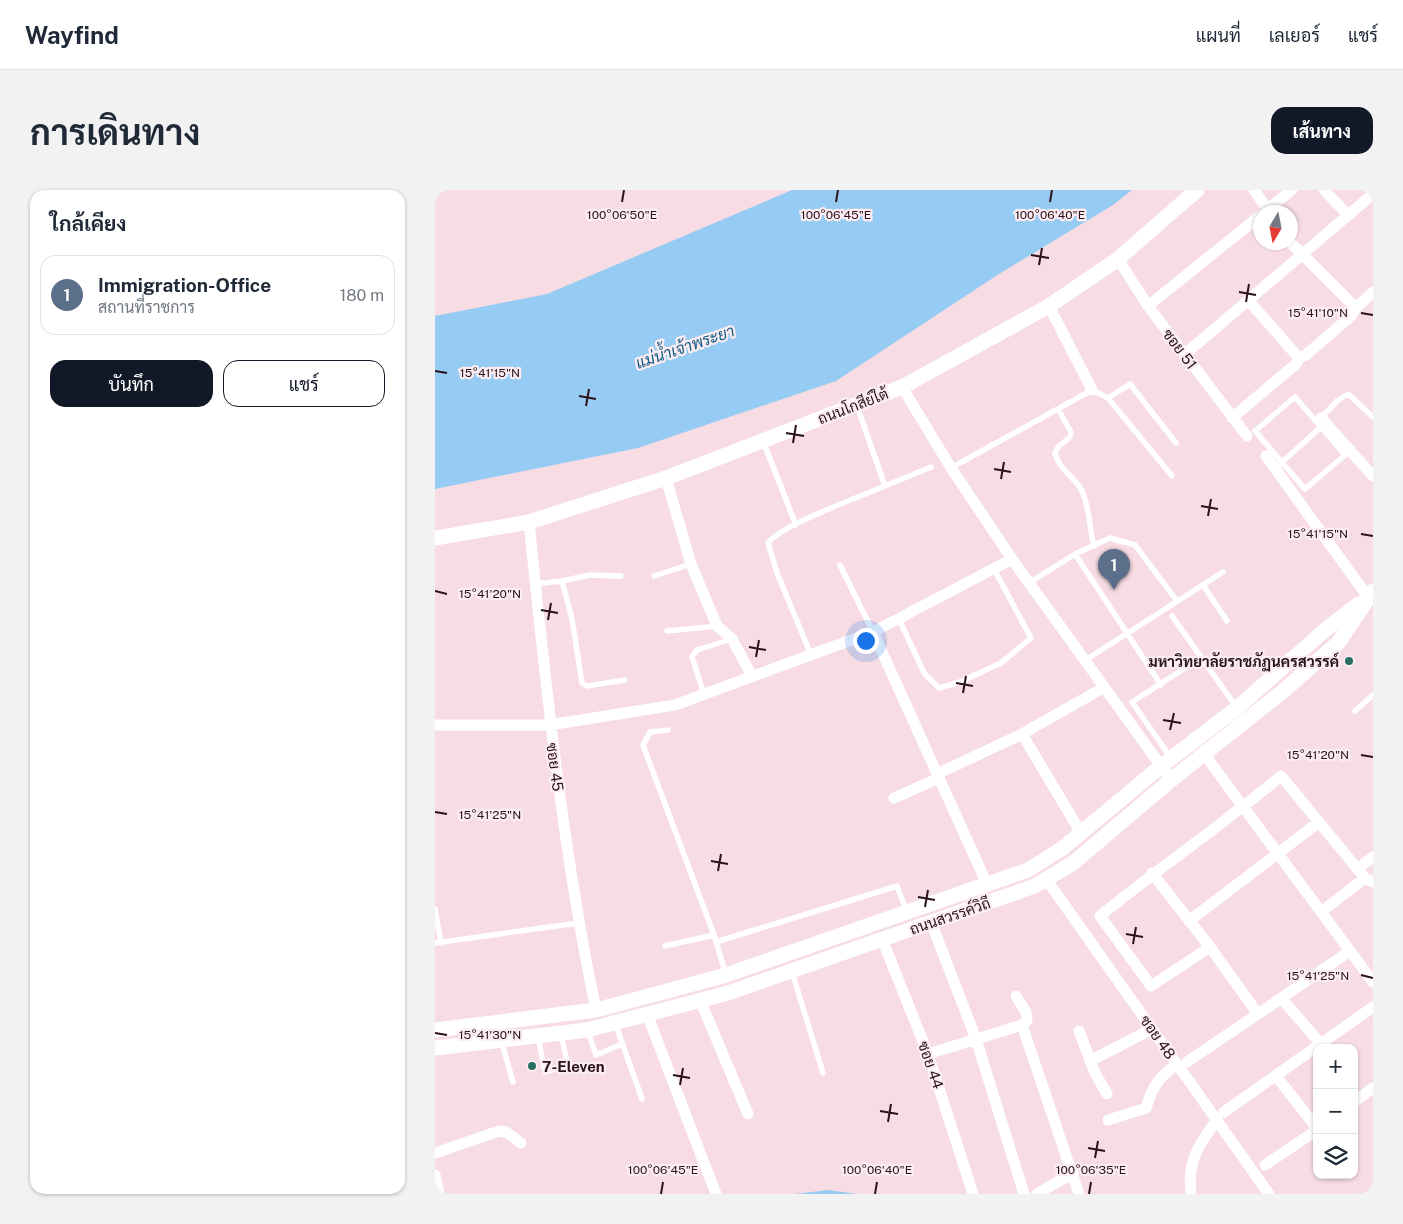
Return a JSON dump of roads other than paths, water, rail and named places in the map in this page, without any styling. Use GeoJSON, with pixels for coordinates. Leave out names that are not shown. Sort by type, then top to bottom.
{"type":"FeatureCollection","features":[{"type":"Feature","properties":{"kind":"main road","name":"ถนนโกสีย์ใต้"},"geometry":{"type":"LineString","coordinates":[[435,538],[529,522],[666,478],[857,406],[902,387],[1049,306],[1118,259],[1197,190]]}},
{"type":"Feature","properties":{"kind":"main road","name":"ถนนสวรรค์วิถี"},"geometry":{"type":"LineString","coordinates":[[435,1030],[596,1010],[726,975],[1027,870],[1063,848],[1165,763],[1237,708],[1326,629],[1371,594]]}},
{"type":"Feature","properties":{"kind":"main road","name":"ถนนสวรรค์วิถี"},"geometry":{"type":"LineString","coordinates":[[435,1048],[593,1029],[700,1000],[792,972],[1035,886],[1073,863],[1171,780],[1282,692],[1337,643],[1371,594]]}},
{"type":"Feature","properties":{"kind":"main road"},"geometry":{"type":"LineString","coordinates":[[593,1029],[596,1010]]}},
{"type":"Feature","properties":{"kind":"street"},"geometry":{"type":"LineString","coordinates":[[1255,190],[1260,205]]}},
{"type":"Feature","properties":{"kind":"street"},"geometry":{"type":"LineString","coordinates":[[1273,205],[1291,190]]}},
{"type":"Feature","properties":{"kind":"street"},"geometry":{"type":"LineString","coordinates":[[1324,190],[1347,214]]}},
{"type":"Feature","properties":{"kind":"street"},"geometry":{"type":"LineString","coordinates":[[1184,355],[1303,255],[1347,214],[1373,194]]}},
{"type":"Feature","properties":{"kind":"street"},"geometry":{"type":"LineString","coordinates":[[1148,306],[1253,221]]}},
{"type":"Feature","properties":{"kind":"street"},"geometry":{"type":"LineString","coordinates":[[1298,250],[1356,308]]}},
{"type":"Feature","properties":{"kind":"street","name":"ซอย 51"},"geometry":{"type":"LineString","coordinates":[[1118,259],[1148,306],[1247,436]]}},
{"type":"Feature","properties":{"kind":"street"},"geometry":{"type":"LineString","coordinates":[[1232,418],[1296,364],[1299,358],[1306,355],[1351,316],[1356,308],[1373,292]]}},
{"type":"Feature","properties":{"kind":"street"},"geometry":{"type":"LineString","coordinates":[[1249,301],[1299,358]]}},
{"type":"Feature","properties":{"kind":"street"},"geometry":{"type":"LineString","coordinates":[[1049,306],[1092,390]]}},
{"type":"Feature","properties":{"kind":"street"},"geometry":{"type":"LineString","coordinates":[[902,387],[951,468],[1012,559],[1103,688],[1165,763],[1171,780]]}},
{"type":"Feature","properties":{"kind":"street"},"geometry":{"type":"LineString","coordinates":[[1321,422],[1373,476]]}},
{"type":"Feature","properties":{"kind":"street"},"geometry":{"type":"LineString","coordinates":[[1266,456],[1279,466],[1371,594]]}},
{"type":"Feature","properties":{"kind":"street"},"geometry":{"type":"LineString","coordinates":[[666,478],[691,564],[717,626],[732,639],[752,676]]}},
{"type":"Feature","properties":{"kind":"street","name":"ซอย 45"},"geometry":{"type":"LineString","coordinates":[[529,522],[549,725],[578,923],[596,1010]]}},
{"type":"Feature","properties":{"kind":"street"},"geometry":{"type":"LineString","coordinates":[[435,725],[549,725],[675,705],[873,632],[1012,559]]}},
{"type":"Feature","properties":{"kind":"street"},"geometry":{"type":"LineString","coordinates":[[873,632],[987,884]]}},
{"type":"Feature","properties":{"kind":"street"},"geometry":{"type":"LineString","coordinates":[[894,798],[1022,734],[1103,688]]}},
{"type":"Feature","properties":{"kind":"street"},"geometry":{"type":"LineString","coordinates":[[1022,734],[1081,833]]}},
{"type":"Feature","properties":{"kind":"street"},"geometry":{"type":"LineString","coordinates":[[1204,754],[1373,982]]}},
{"type":"Feature","properties":{"kind":"street"},"geometry":{"type":"LineString","coordinates":[[1210,947],[1151,986],[1099,916],[1281,776],[1369,880],[1321,912]]}},
{"type":"Feature","properties":{"kind":"street"},"geometry":{"type":"LineString","coordinates":[[1189,921],[1319,822]]}},
{"type":"Feature","properties":{"kind":"street"},"geometry":{"type":"LineString","coordinates":[[1357,868],[1373,857]]}},
{"type":"Feature","properties":{"kind":"street"},"geometry":{"type":"LineString","coordinates":[[1153,874],[1210,947],[1258,1014]]}},
{"type":"Feature","properties":{"kind":"street","name":"ซอย 48"},"geometry":{"type":"LineString","coordinates":[[1046,879],[1152,1028],[1182,1063],[1221,1116],[1269,1194]]}},
{"type":"Feature","properties":{"kind":"street"},"geometry":{"type":"LineString","coordinates":[[931,922],[976,1039],[1024,1194]]}},
{"type":"Feature","properties":{"kind":"street","name":"ซอย 44"},"geometry":{"type":"LineString","coordinates":[[882,939],[928,1054],[973,1194]]}},
{"type":"Feature","properties":{"kind":"street"},"geometry":{"type":"LineString","coordinates":[[1108,1120],[1145,1108],[1151,1090],[1159,1078],[1258,1014],[1350,951]]}},
{"type":"Feature","properties":{"kind":"street"},"geometry":{"type":"LineString","coordinates":[[928,1054],[1027,1022],[1026,1012],[1016,996]]}},
{"type":"Feature","properties":{"kind":"street"},"geometry":{"type":"LineString","coordinates":[[1281,998],[1321,1044],[1373,1007]]}},
{"type":"Feature","properties":{"kind":"street"},"geometry":{"type":"LineString","coordinates":[[700,1000],[748,1114]]}},
{"type":"Feature","properties":{"kind":"street"},"geometry":{"type":"LineString","coordinates":[[647,1014],[716,1194]]}},
{"type":"Feature","properties":{"kind":"street"},"geometry":{"type":"LineString","coordinates":[[1022,1025],[1079,1194]]}},
{"type":"Feature","properties":{"kind":"street"},"geometry":{"type":"LineString","coordinates":[[1090,1061],[1152,1028]]}},
{"type":"Feature","properties":{"kind":"street"},"geometry":{"type":"LineString","coordinates":[[1079,1031],[1095,1074],[1107,1094]]}},
{"type":"Feature","properties":{"kind":"street"},"geometry":{"type":"LineString","coordinates":[[1191,1194],[1189,1176],[1198,1144],[1221,1116],[1313,1050]]}},
{"type":"Feature","properties":{"kind":"street"},"geometry":{"type":"LineString","coordinates":[[1276,1076],[1313,1124]]}},
{"type":"Feature","properties":{"kind":"street"},"geometry":{"type":"LineString","coordinates":[[1358,1099],[1373,1088]]}},
{"type":"Feature","properties":{"kind":"street"},"geometry":{"type":"LineString","coordinates":[[435,1153],[499,1131],[506,1132],[521,1143]]}},
{"type":"Feature","properties":{"kind":"street"},"geometry":{"type":"LineString","coordinates":[[1265,1165],[1313,1132]]}},
{"type":"Feature","properties":{"kind":"street"},"geometry":{"type":"LineString","coordinates":[[1037,1194],[1073,1173]]}},
{"type":"Feature","properties":{"kind":"street"},"geometry":{"type":"LineString","coordinates":[[435,1175],[439,1194]]}},
{"type":"Feature","properties":{"kind":"lane"},"geometry":{"type":"LineString","coordinates":[[1108,398],[1130,384],[1176,443]]}},
{"type":"Feature","properties":{"kind":"lane"},"geometry":{"type":"LineString","coordinates":[[951,468],[1092,390],[1108,398],[1171,476]]}},
{"type":"Feature","properties":{"kind":"lane"},"geometry":{"type":"LineString","coordinates":[[1279,466],[1321,422],[1338,400],[1348,394],[1373,417]]}},
{"type":"Feature","properties":{"kind":"lane"},"geometry":{"type":"LineString","coordinates":[[1295,397],[1321,422],[1345,455],[1305,489],[1279,466],[1255,431],[1295,397]]}},
{"type":"Feature","properties":{"kind":"lane"},"geometry":{"type":"LineString","coordinates":[[857,406],[885,486]]}},
{"type":"Feature","properties":{"kind":"lane"},"geometry":{"type":"LineString","coordinates":[[1058,409],[1071,432],[1070,437],[1058,447],[1055,453],[1056,460],[1081,489],[1086,503],[1094,546]]}},
{"type":"Feature","properties":{"kind":"lane"},"geometry":{"type":"LineString","coordinates":[[763,440],[796,525]]}},
{"type":"Feature","properties":{"kind":"lane"},"geometry":{"type":"LineString","coordinates":[[811,655],[777,572],[768,543],[772,537],[796,525],[931,467]]}},
{"type":"Feature","properties":{"kind":"lane"},"geometry":{"type":"LineString","coordinates":[[1029,583],[1075,554],[1110,538],[1135,545],[1177,601]]}},
{"type":"Feature","properties":{"kind":"lane"},"geometry":{"type":"LineString","coordinates":[[1075,554],[1161,685]]}},
{"type":"Feature","properties":{"kind":"lane"},"geometry":{"type":"LineString","coordinates":[[654,576],[691,564]]}},
{"type":"Feature","properties":{"kind":"lane"},"geometry":{"type":"LineString","coordinates":[[840,565],[873,632]]}},
{"type":"Feature","properties":{"kind":"lane"},"geometry":{"type":"LineString","coordinates":[[899,619],[924,673],[939,688],[960,682],[1001,663],[1031,638],[994,569]]}},
{"type":"Feature","properties":{"kind":"lane"},"geometry":{"type":"LineString","coordinates":[[1084,660],[1223,572]]}},
{"type":"Feature","properties":{"kind":"lane"},"geometry":{"type":"LineString","coordinates":[[535,584],[591,575],[621,576]]}},
{"type":"Feature","properties":{"kind":"lane"},"geometry":{"type":"LineString","coordinates":[[562,581],[572,619],[582,683],[587,686],[625,680]]}},
{"type":"Feature","properties":{"kind":"lane"},"geometry":{"type":"LineString","coordinates":[[1203,585],[1227,621]]}},
{"type":"Feature","properties":{"kind":"lane"},"geometry":{"type":"LineString","coordinates":[[1172,616],[1237,708]]}},
{"type":"Feature","properties":{"kind":"lane"},"geometry":{"type":"LineString","coordinates":[[667,631],[717,626]]}},
{"type":"Feature","properties":{"kind":"lane"},"geometry":{"type":"LineString","coordinates":[[704,694],[692,657],[697,650],[732,639]]}},
{"type":"Feature","properties":{"kind":"lane"},"geometry":{"type":"LineString","coordinates":[[1165,763],[1132,702],[1201,658]]}},
{"type":"Feature","properties":{"kind":"lane"},"geometry":{"type":"LineString","coordinates":[[1355,711],[1373,695]]}},
{"type":"Feature","properties":{"kind":"lane"},"geometry":{"type":"LineString","coordinates":[[668,730],[650,732],[643,745],[714,935],[726,975]]}},
{"type":"Feature","properties":{"kind":"lane"},"geometry":{"type":"LineString","coordinates":[[716,942],[897,886],[907,912]]}},
{"type":"Feature","properties":{"kind":"lane"},"geometry":{"type":"LineString","coordinates":[[435,909],[438,943],[578,923]]}},
{"type":"Feature","properties":{"kind":"lane"},"geometry":{"type":"LineString","coordinates":[[665,946],[714,935]]}},
{"type":"Feature","properties":{"kind":"lane"},"geometry":{"type":"LineString","coordinates":[[792,972],[823,1073]]}},
{"type":"Feature","properties":{"kind":"lane"},"geometry":{"type":"LineString","coordinates":[[615,1023],[642,1099]]}},
{"type":"Feature","properties":{"kind":"lane"},"geometry":{"type":"LineString","coordinates":[[593,1029],[596,1055],[622,1044]]}},
{"type":"Feature","properties":{"kind":"lane"},"geometry":{"type":"LineString","coordinates":[[538,1036],[545,1072],[568,1065],[560,1033]]}},
{"type":"Feature","properties":{"kind":"lane"},"geometry":{"type":"LineString","coordinates":[[501,1040],[513,1082]]}},
{"type":"Feature","properties":{"kind":"water","name":"แม่น้ำเจ้าพระยา"},"geometry":{"type":"Polygon","coordinates":[[[792,190],[1132,190],[1113,205],[999,274],[836,381],[638,448],[435,489],[435,316],[547,294],[792,190]]]}},
{"type":"Feature","properties":{"kind":"water"},"geometry":{"type":"Polygon","coordinates":[[[828,1190],[857,1194],[795,1194],[828,1190]]]}},
{"type":"Feature","properties":{"kind":"place","name":"Immigration-Office"},"geometry":{"type":"Point","coordinates":[1114,590]}},
{"type":"Feature","properties":{"kind":"place","name":"มหาวิทยาลัยราชภัฏนครสวรรค์"},"geometry":{"type":"Point","coordinates":[1349,661]}},
{"type":"Feature","properties":{"kind":"place","name":"7-Eleven"},"geometry":{"type":"Point","coordinates":[532,1066]}}]}
